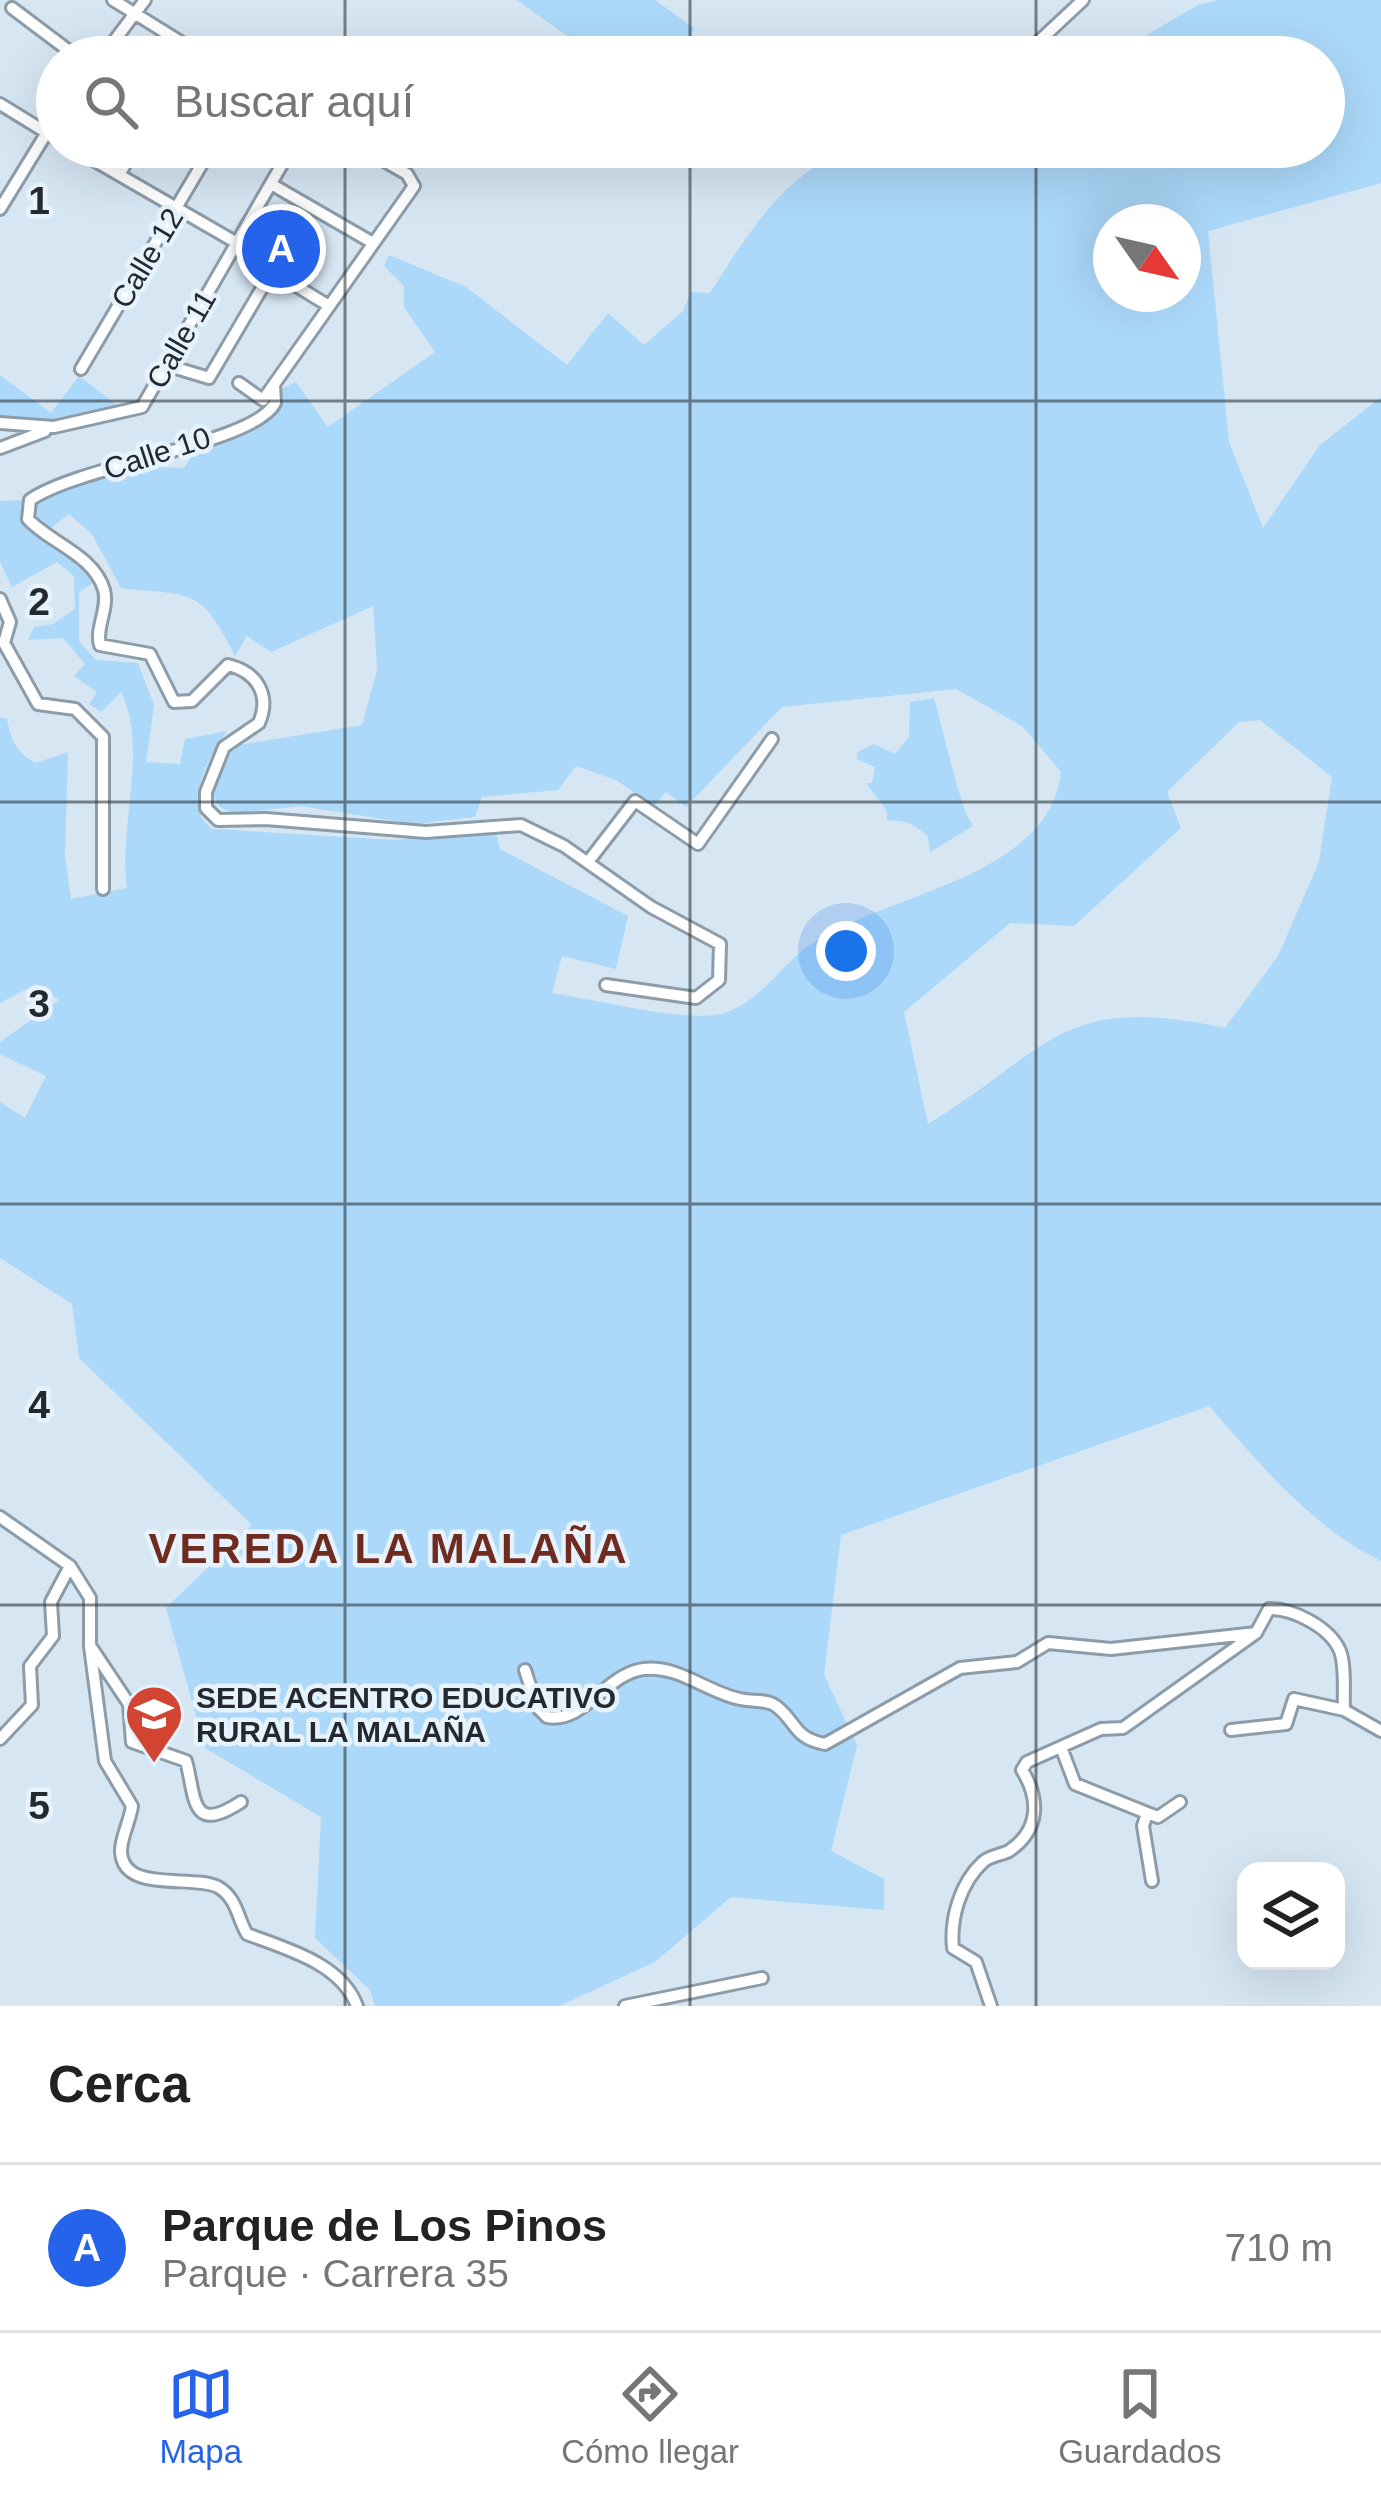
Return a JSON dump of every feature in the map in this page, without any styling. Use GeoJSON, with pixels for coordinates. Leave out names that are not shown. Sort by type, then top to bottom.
{"type":"FeatureCollection","features":[{"type":"Feature","properties":{"kind":"street"},"geometry":{"type":"LineString","coordinates":[[112,0],[164,36]]}},
{"type":"Feature","properties":{"kind":"street"},"geometry":{"type":"LineString","coordinates":[[118,36],[145,0]]}},
{"type":"Feature","properties":{"kind":"street"},"geometry":{"type":"LineString","coordinates":[[1044,36],[1083,0]]}},
{"type":"Feature","properties":{"kind":"street"},"geometry":{"type":"LineString","coordinates":[[12,8],[49,36]]}},
{"type":"Feature","properties":{"kind":"street"},"geometry":{"type":"LineString","coordinates":[[0,104],[36,126]]}},
{"type":"Feature","properties":{"kind":"street"},"geometry":{"type":"LineString","coordinates":[[0,209],[36,147]]}},
{"type":"Feature","properties":{"kind":"street"},"geometry":{"type":"LineString","coordinates":[[107,168],[237,243]]}},
{"type":"Feature","properties":{"kind":"street"},"geometry":{"type":"LineString","coordinates":[[119,175],[123,168]]}},
{"type":"Feature","properties":{"kind":"street","name":"Calle 12"},"geometry":{"type":"LineString","coordinates":[[81,369],[200,168]]}},
{"type":"Feature","properties":{"kind":"street","name":"Calle 11"},"geometry":{"type":"LineString","coordinates":[[54,427],[142,407],[280,168]]}},
{"type":"Feature","properties":{"kind":"street","name":"Calle 10"},"geometry":{"type":"LineString","coordinates":[[239,383],[262,400],[274,384],[414,186],[395,168]]}},
{"type":"Feature","properties":{"kind":"street"},"geometry":{"type":"LineString","coordinates":[[271,184],[373,244]]}},
{"type":"Feature","properties":{"kind":"street"},"geometry":{"type":"LineString","coordinates":[[166,364],[209,378],[272,271],[329,306]]}},
{"type":"Feature","properties":{"kind":"street","name":"Calle 10"},"geometry":{"type":"LineString","coordinates":[[274,384],[275,403],[264,417],[192,447],[64,481],[30,500],[26,512],[102,584],[100,646],[150,654],[174,702],[192,701],[228,665],[258,684],[265,700],[259,723],[224,747],[204,802],[218,820],[266,819],[427,832],[521,825],[588,862]]}},
{"type":"Feature","properties":{"kind":"street"},"geometry":{"type":"LineString","coordinates":[[0,423],[54,427]]}},
{"type":"Feature","properties":{"kind":"street"},"geometry":{"type":"LineString","coordinates":[[0,448],[54,427]]}},
{"type":"Feature","properties":{"kind":"street"},"geometry":{"type":"LineString","coordinates":[[0,599],[10,622],[4,643],[38,704],[75,709],[94,722],[103,737],[103,889]]}},
{"type":"Feature","properties":{"kind":"street"},"geometry":{"type":"LineString","coordinates":[[606,985],[696,998],[719,980],[723,956],[714,939],[651,907],[588,862],[635,801],[698,844],[772,740]]}},
{"type":"Feature","properties":{"kind":"street"},"geometry":{"type":"LineString","coordinates":[[0,1517],[70,1566],[91,1598],[90,1646],[105,1761],[132,1806],[120,1849],[129,1870],[142,1879],[195,1880],[218,1888],[236,1904],[247,1934],[312,1960],[338,1978],[357,2006]]}},
{"type":"Feature","properties":{"kind":"street"},"geometry":{"type":"LineString","coordinates":[[0,1739],[32,1705],[30,1666],[53,1636],[51,1602],[70,1566]]}},
{"type":"Feature","properties":{"kind":"street"},"geometry":{"type":"LineString","coordinates":[[992,2006],[976,1962],[953,1948],[952,1915],[983,1862],[1011,1850],[1034,1822],[1037,1806],[1022,1770],[1027,1762],[1101,1729],[1123,1727],[1256,1633],[1268,1609],[1289,1608],[1328,1636],[1340,1652],[1344,1709]]}},
{"type":"Feature","properties":{"kind":"street"},"geometry":{"type":"LineString","coordinates":[[526,1670],[537,1707],[547,1718],[568,1716],[606,1688],[646,1669],[698,1680],[736,1699],[777,1706],[791,1728],[825,1744],[960,1668],[1017,1662],[1048,1642],[1111,1648],[1256,1633]]}},
{"type":"Feature","properties":{"kind":"street"},"geometry":{"type":"LineString","coordinates":[[90,1646],[129,1705],[132,1742],[186,1761],[192,1801],[209,1816],[219,1817],[242,1802]]}},
{"type":"Feature","properties":{"kind":"street"},"geometry":{"type":"LineString","coordinates":[[1231,1730],[1286,1724],[1294,1699],[1344,1709],[1381,1731]]}},
{"type":"Feature","properties":{"kind":"street"},"geometry":{"type":"LineString","coordinates":[[1060,1747],[1075,1784],[1158,1816],[1180,1802]]}},
{"type":"Feature","properties":{"kind":"street"},"geometry":{"type":"LineString","coordinates":[[1148,1814],[1142,1826],[1152,1881]]}},
{"type":"Feature","properties":{"kind":"street"},"geometry":{"type":"LineString","coordinates":[[625,2006],[762,1978]]}},
{"type":"Feature","properties":{"kind":"shaded area"},"geometry":{"type":"Polygon","coordinates":[[[517,0],[655,0],[695,29],[690,36],[567,36],[517,0]]]}},
{"type":"Feature","properties":{"kind":"shaded area"},"geometry":{"type":"Polygon","coordinates":[[[1218,0],[1381,0],[1381,183],[1208,231],[1229,442],[1263,528],[1320,445],[1381,397],[1381,1561],[1309,1512],[1209,1406],[841,1535],[824,1675],[857,1745],[831,1851],[884,1879],[884,1910],[731,1897],[655,1962],[559,2006],[375,2006],[370,1990],[315,1938],[321,1817],[205,1748],[166,1608],[252,1525],[79,1358],[72,1304],[0,1258],[0,1102],[25,1118],[46,1076],[0,1054],[0,1042],[59,1000],[36,984],[0,1003],[0,717],[7,719],[19,750],[36,763],[68,752],[65,855],[71,899],[127,888],[133,763],[129,714],[121,692],[101,712],[89,704],[97,692],[74,676],[85,664],[63,638],[28,640],[34,627],[53,624],[75,609],[74,576],[57,562],[12,587],[0,562],[0,501],[22,500],[23,523],[68,553],[96,581],[79,592],[79,641],[96,660],[138,663],[154,705],[146,762],[180,764],[185,739],[227,731],[206,767],[198,795],[203,820],[213,829],[394,840],[495,829],[500,849],[628,916],[616,969],[562,956],[552,993],[665,1013],[724,1013],[751,999],[817,940],[999,858],[1029,836],[1050,807],[1061,772],[1022,726],[956,689],[782,707],[686,807],[666,792],[654,806],[616,780],[576,766],[558,790],[482,797],[475,817],[413,824],[301,806],[236,813],[221,808],[213,796],[233,746],[362,725],[377,670],[373,606],[271,652],[247,636],[235,656],[203,606],[180,595],[121,588],[92,534],[69,514],[52,527],[37,523],[35,502],[107,473],[184,468],[194,452],[275,416],[279,390],[296,382],[328,427],[435,352],[404,307],[404,286],[384,266],[389,255],[466,287],[567,365],[608,313],[644,345],[683,311],[691,292],[710,293],[760,220],[814,168],[1345,168],[1345,36],[1145,36],[1198,5],[1218,0]],[[1260,720],[1239,722],[1167,792],[1181,828],[1074,926],[1010,923],[904,1012],[928,1124],[1034,1051],[1092,1023],[1127,1017],[1225,1028],[1278,956],[1319,862],[1332,777],[1260,720]]]}},
{"type":"Feature","properties":{"kind":"shaded area"},"geometry":{"type":"Polygon","coordinates":[[[260,216],[320,253],[303,282],[242,246],[260,216]]]}},
{"type":"Feature","properties":{"kind":"shaded area"},"geometry":{"type":"Polygon","coordinates":[[[0,375],[51,413],[79,376],[121,408],[27,426],[0,420],[0,375]]]}},
{"type":"Feature","properties":{"kind":"shaded area"},"geometry":{"type":"Polygon","coordinates":[[[934,698],[973,826],[930,852],[923,832],[904,822],[887,821],[887,811],[866,783],[872,783],[875,767],[857,759],[857,752],[874,744],[895,754],[909,737],[910,702],[934,698]]]}},
{"type":"Feature","properties":{"kind":"place","name":"Parque de Los Pinos"},"geometry":{"type":"Point","coordinates":[281,249]}},
{"type":"Feature","properties":{"kind":"place","name":"SEDE ACENTRO EDUCATIVO RURAL LA MALAÑA"},"geometry":{"type":"Point","coordinates":[154,1765]}},
{"type":"Feature","properties":{"kind":"district","name":"VEREDA LA MALAÑA"},"geometry":{"type":"Point","coordinates":[389,1548]}}]}
